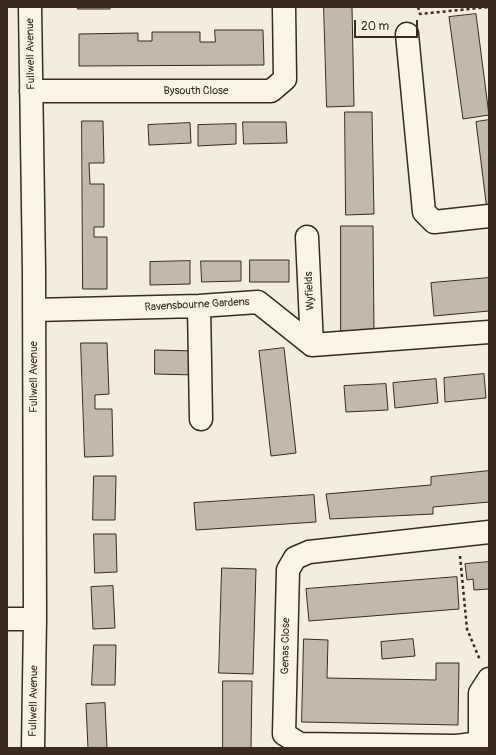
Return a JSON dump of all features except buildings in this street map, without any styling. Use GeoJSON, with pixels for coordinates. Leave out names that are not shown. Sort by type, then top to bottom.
{"type":"FeatureCollection","features":[{"type":"Feature","properties":{"kind":"street","name":"Fullwell Avenue"},"geometry":{"type":"LineString","coordinates":[[30,7],[34,310],[35,619],[33,748]]}},
{"type":"Feature","properties":{"kind":"street","name":"Bysouth Close"},"geometry":{"type":"LineString","coordinates":[[31,91],[271,91],[285,79],[284,7]]}},
{"type":"Feature","properties":{"kind":"street"},"geometry":{"type":"LineString","coordinates":[[407,34],[424,212],[434,222],[489,216]]}},
{"type":"Feature","properties":{"kind":"street","name":"Wyfields"},"geometry":{"type":"LineString","coordinates":[[307,237],[312,345]]}},
{"type":"Feature","properties":{"kind":"street","name":"Ravensbourne Gardens"},"geometry":{"type":"LineString","coordinates":[[34,310],[199,306],[258,302],[312,345]]}},
{"type":"Feature","properties":{"kind":"street"},"geometry":{"type":"LineString","coordinates":[[199,306],[201,420]]}},
{"type":"Feature","properties":{"kind":"street"},"geometry":{"type":"LineString","coordinates":[[312,345],[489,332]]}},
{"type":"Feature","properties":{"kind":"street","name":"Genas Close"},"geometry":{"type":"LineString","coordinates":[[481,745],[300,744],[284,741],[288,570],[295,558],[309,552],[489,532]]}},
{"type":"Feature","properties":{"kind":"street"},"geometry":{"type":"LineString","coordinates":[[7,619],[35,619]]}},
{"type":"Feature","properties":{"kind":"street"},"geometry":{"type":"LineString","coordinates":[[481,745],[480,693],[489,679]]}},
{"type":"Feature","properties":{"kind":"path"},"geometry":{"type":"LineString","coordinates":[[418,7],[420,14],[489,7]]}},
{"type":"Feature","properties":{"kind":"path"},"geometry":{"type":"LineString","coordinates":[[458,535],[467,629],[489,679]]}}]}
